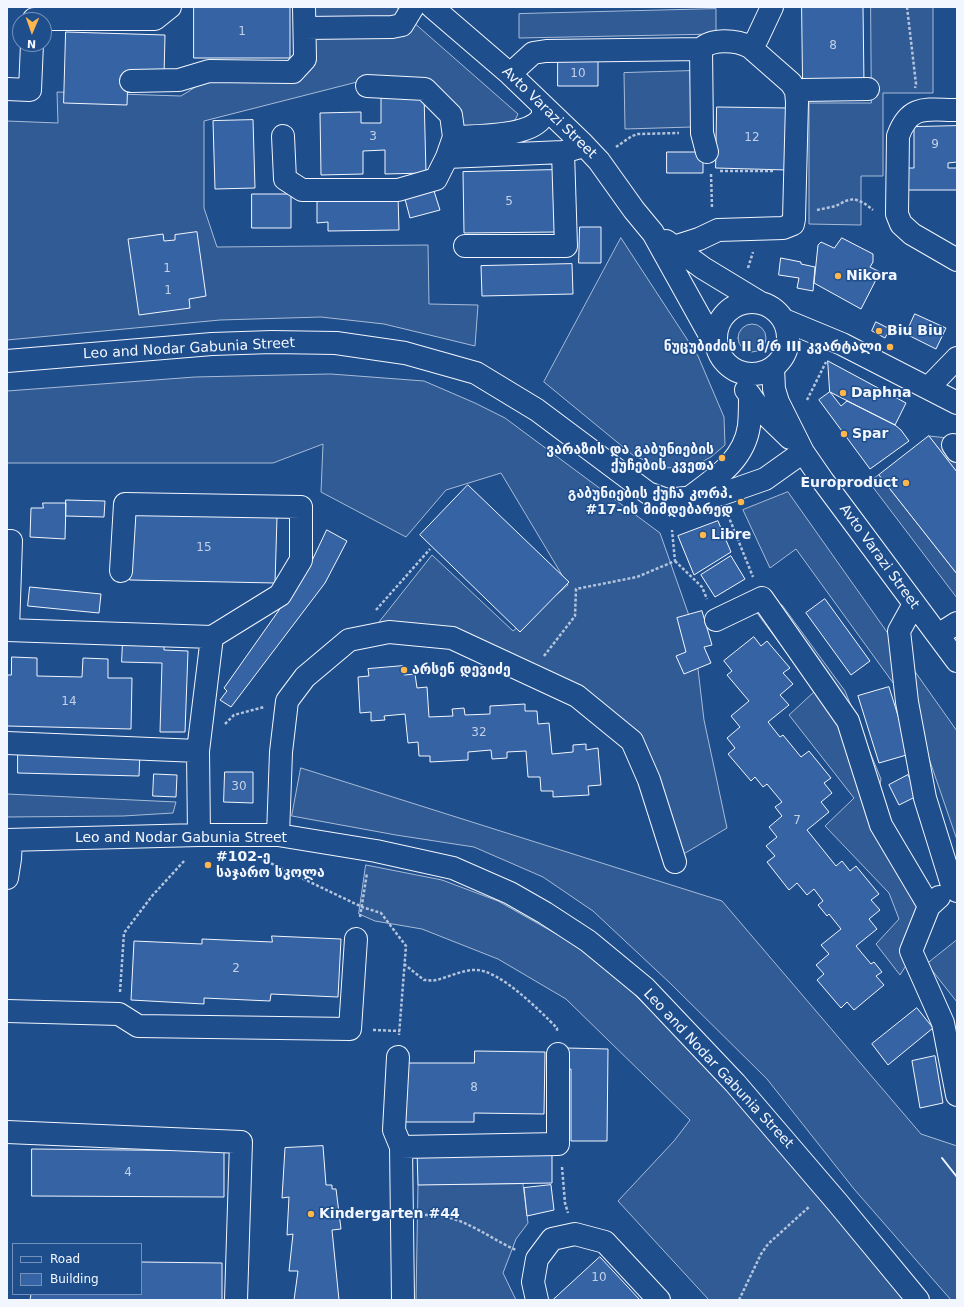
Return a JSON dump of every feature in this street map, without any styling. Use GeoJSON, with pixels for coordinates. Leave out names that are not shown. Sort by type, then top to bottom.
{"type":"FeatureCollection","features":[{"type":"Feature","properties":{"kind":"street"},"geometry":{"type":"LineString","coordinates":[[52,16],[156,19],[170,7]]}},
{"type":"Feature","properties":{"kind":"street"},"geometry":{"type":"LineString","coordinates":[[131,81],[179,80],[209,71],[293,72],[305,59],[304,18],[392,28],[402,25],[413,7]]}},
{"type":"Feature","properties":{"kind":"street"},"geometry":{"type":"LineString","coordinates":[[750,47],[757,39],[772,7]]}},
{"type":"Feature","properties":{"kind":"street","name":"Avto Varazi Street"},"geometry":{"type":"LineString","coordinates":[[442,10],[583,144],[599,161],[634,210],[654,232],[703,268],[759,302]]}},
{"type":"Feature","properties":{"kind":"street"},"geometry":{"type":"LineString","coordinates":[[510,74],[533,53],[546,51],[701,49],[706,44],[714,42],[744,43],[791,83],[796,92],[796,171],[794,219],[792,224],[783,228],[718,230],[699,239],[674,247]]}},
{"type":"Feature","properties":{"kind":"street"},"geometry":{"type":"LineString","coordinates":[[701,49],[707,152]]}},
{"type":"Feature","properties":{"kind":"street"},"geometry":{"type":"LineString","coordinates":[[7,89],[30,90],[32,52]]}},
{"type":"Feature","properties":{"kind":"street"},"geometry":{"type":"LineString","coordinates":[[283,136],[285,179],[302,190],[398,190],[436,179],[451,147],[451,115],[425,89],[368,86]]}},
{"type":"Feature","properties":{"kind":"street"},"geometry":{"type":"LineString","coordinates":[[796,92],[803,90],[868,89]]}},
{"type":"Feature","properties":{"kind":"street"},"geometry":{"type":"LineString","coordinates":[[451,147],[489,136],[513,132],[534,125],[542,117],[543,107]]}},
{"type":"Feature","properties":{"kind":"street"},"geometry":{"type":"LineString","coordinates":[[957,110],[919,110],[911,114],[902,125],[898,136],[897,214],[901,224],[912,234],[957,260]]}},
{"type":"Feature","properties":{"kind":"street"},"geometry":{"type":"LineString","coordinates":[[451,147],[563,152],[575,150],[583,144]]}},
{"type":"Feature","properties":{"kind":"street"},"geometry":{"type":"LineString","coordinates":[[466,246],[566,246],[563,152]]}},
{"type":"Feature","properties":{"kind":"street","name":"Avto Varazi Street"},"geometry":{"type":"LineString","coordinates":[[654,232],[721,355],[760,409],[803,452],[957,661]]}},
{"type":"Feature","properties":{"kind":"street"},"geometry":{"type":"LineString","coordinates":[[778,363],[788,345],[789,332],[784,320],[776,310],[769,305],[759,302],[750,302],[732,308],[725,314],[716,330],[716,340],[721,355],[737,371],[749,374],[761,373],[778,363],[796,348],[811,342],[928,388],[957,403]]}},
{"type":"Feature","properties":{"kind":"street"},"geometry":{"type":"LineString","coordinates":[[784,320],[829,349]]}},
{"type":"Feature","properties":{"kind":"street","name":"Leo and Nodar Gabunia Street"},"geometry":{"type":"LineString","coordinates":[[7,361],[212,344],[272,342],[336,343],[406,353],[476,373],[537,410],[648,493],[667,500],[688,499],[722,494],[766,479],[803,452]]}},
{"type":"Feature","properties":{"kind":"street"},"geometry":{"type":"LineString","coordinates":[[928,388],[957,358]]}},
{"type":"Feature","properties":{"kind":"street","name":"Avto Varazi Street"},"geometry":{"type":"LineString","coordinates":[[778,363],[774,389],[778,402],[803,452]]}},
{"type":"Feature","properties":{"kind":"street"},"geometry":{"type":"LineString","coordinates":[[688,499],[725,471],[740,454],[749,427],[750,395]]}},
{"type":"Feature","properties":{"kind":"street"},"geometry":{"type":"LineString","coordinates":[[7,541],[11,541],[8,630],[212,637],[280,595],[301,560],[301,507],[126,504],[121,571]]}},
{"type":"Feature","properties":{"kind":"street"},"geometry":{"type":"LineString","coordinates":[[716,620],[762,598],[848,721],[881,825],[929,906]]}},
{"type":"Feature","properties":{"kind":"street"},"geometry":{"type":"LineString","coordinates":[[914,604],[900,631],[907,702],[925,798],[955,888],[929,906],[911,951],[943,1023],[957,1096]]}},
{"type":"Feature","properties":{"kind":"street"},"geometry":{"type":"LineString","coordinates":[[938,636],[957,623]]}},
{"type":"Feature","properties":{"kind":"street"},"geometry":{"type":"LineString","coordinates":[[278,835],[281,752],[287,701],[305,677],[349,640],[390,632],[452,638],[577,696],[632,741],[649,780],[675,862]]}},
{"type":"Feature","properties":{"kind":"street"},"geometry":{"type":"LineString","coordinates":[[199,835],[198,751],[212,637]]}},
{"type":"Feature","properties":{"kind":"street"},"geometry":{"type":"LineString","coordinates":[[7,743],[198,751]]}},
{"type":"Feature","properties":{"kind":"street","name":"Leo and Nodar Gabunia Street"},"geometry":{"type":"LineString","coordinates":[[9,840],[199,835],[278,835],[376,851],[453,868],[510,893],[545,913],[588,941],[645,988],[735,1083],[837,1202],[918,1300]]}},
{"type":"Feature","properties":{"kind":"street"},"geometry":{"type":"LineString","coordinates":[[7,878],[10,859],[9,840]]}},
{"type":"Feature","properties":{"kind":"street"},"geometry":{"type":"LineString","coordinates":[[7,1011],[119,1014],[138,1026],[350,1029],[356,939]]}},
{"type":"Feature","properties":{"kind":"street"},"geometry":{"type":"LineString","coordinates":[[401,1147],[558,1144],[558,1054]]}},
{"type":"Feature","properties":{"kind":"street"},"geometry":{"type":"LineString","coordinates":[[398,1057],[394,1130],[401,1147],[403,1300]]}},
{"type":"Feature","properties":{"kind":"street"},"geometry":{"type":"LineString","coordinates":[[7,1132],[241,1142],[236,1300]]}},
{"type":"Feature","properties":{"kind":"street"},"geometry":{"type":"LineString","coordinates":[[537,1300],[533,1282],[537,1259],[552,1239],[575,1234],[605,1242],[659,1300]]}},
{"type":"Feature","properties":{"kind":"path"},"geometry":{"type":"LineString","coordinates":[[907,7],[916,84],[914,91]]}},
{"type":"Feature","properties":{"kind":"path"},"geometry":{"type":"LineString","coordinates":[[599,161],[622,142],[638,134],[707,152],[712,220],[718,230]]}},
{"type":"Feature","properties":{"kind":"path"},"geometry":{"type":"LineString","coordinates":[[719,171],[796,171]]}},
{"type":"Feature","properties":{"kind":"path"},"geometry":{"type":"LineString","coordinates":[[794,219],[800,219],[814,211],[836,206],[845,201],[854,199],[864,203],[879,216],[897,214]]}},
{"type":"Feature","properties":{"kind":"path"},"geometry":{"type":"LineString","coordinates":[[746,271],[752,256]]}},
{"type":"Feature","properties":{"kind":"path"},"geometry":{"type":"LineString","coordinates":[[807,400],[829,349]]}},
{"type":"Feature","properties":{"kind":"path"},"geometry":{"type":"LineString","coordinates":[[727,514],[762,598]]}},
{"type":"Feature","properties":{"kind":"path"},"geometry":{"type":"LineString","coordinates":[[672,530],[675,561],[702,587],[716,620]]}},
{"type":"Feature","properties":{"kind":"path"},"geometry":{"type":"LineString","coordinates":[[374,612],[430,549]]}},
{"type":"Feature","properties":{"kind":"path"},"geometry":{"type":"LineString","coordinates":[[530,674],[575,616],[576,590],[637,577],[675,561]]}},
{"type":"Feature","properties":{"kind":"path"},"geometry":{"type":"LineString","coordinates":[[119,1014],[124,933],[152,896],[185,859]]}},
{"type":"Feature","properties":{"kind":"path"},"geometry":{"type":"LineString","coordinates":[[362,907],[367,872]]}},
{"type":"Feature","properties":{"kind":"path"},"geometry":{"type":"LineString","coordinates":[[404,964],[424,980],[435,980],[458,973],[476,970],[495,975],[522,995],[557,1028],[558,1054]]}},
{"type":"Feature","properties":{"kind":"path"},"geometry":{"type":"LineString","coordinates":[[558,1144],[563,1171],[565,1204],[575,1234]]}},
{"type":"Feature","properties":{"kind":"path"},"geometry":{"type":"LineString","coordinates":[[739,1300],[761,1254],[768,1244],[810,1206]]}},
{"type":"Feature","properties":{"kind":"path"},"geometry":{"type":"LineString","coordinates":[[403,1214],[440,1215],[463,1222],[504,1245],[537,1259]]}},
{"type":"Feature","properties":{"kind":"shaded area"},"geometry":{"type":"Polygon","coordinates":[[[311,7],[396,7],[518,114],[514,122],[472,132],[463,125],[430,83],[361,81],[204,121],[204,208],[217,247],[428,245],[429,304],[478,305],[475,346],[384,324],[321,317],[220,320],[7,340],[7,121],[58,123],[57,92],[181,96],[210,78],[297,80],[311,7]]]}},
{"type":"Feature","properties":{"kind":"shaded area"},"geometry":{"type":"Polygon","coordinates":[[[871,7],[933,7],[933,93],[883,93],[883,176],[861,176],[861,225],[809,224],[809,103],[871,103],[871,7]]]}},
{"type":"Feature","properties":{"kind":"shaded area"},"geometry":{"type":"Polygon","coordinates":[[[716,9],[716,34],[519,38],[519,14],[716,9]]]}},
{"type":"Feature","properties":{"kind":"shaded area"},"geometry":{"type":"Polygon","coordinates":[[[690,71],[692,127],[625,129],[624,73],[690,71]]]}},
{"type":"Feature","properties":{"kind":"shaded area"},"geometry":{"type":"Polygon","coordinates":[[[621,238],[698,356],[724,417],[725,445],[711,457],[694,466],[665,468],[634,456],[544,382],[621,238]]]}},
{"type":"Feature","properties":{"kind":"shaded area"},"geometry":{"type":"Polygon","coordinates":[[[752,324],[758,325],[762,328],[765,332],[765,344],[762,348],[758,351],[752,352],[746,351],[742,348],[739,344],[738,338],[739,332],[742,328],[746,325],[752,324]]]}},
{"type":"Feature","properties":{"kind":"shaded area"},"geometry":{"type":"Polygon","coordinates":[[[331,374],[424,381],[475,403],[505,418],[660,533],[693,627],[704,720],[727,828],[682,855],[654,777],[590,693],[401,623],[379,622],[432,555],[513,631],[568,585],[501,473],[446,490],[406,537],[321,492],[323,444],[273,463],[7,463],[7,391],[195,377],[331,374]]]}},
{"type":"Feature","properties":{"kind":"shaded area"},"geometry":{"type":"Polygon","coordinates":[[[929,436],[957,439],[957,472],[929,436]]]}},
{"type":"Feature","properties":{"kind":"shaded area"},"geometry":{"type":"Polygon","coordinates":[[[879,475],[957,574],[957,598],[869,482],[879,475]]]}},
{"type":"Feature","properties":{"kind":"shaded area"},"geometry":{"type":"Polygon","coordinates":[[[788,492],[957,731],[957,840],[912,709],[796,549],[770,568],[743,510],[788,492]]]}},
{"type":"Feature","properties":{"kind":"shaded area"},"geometry":{"type":"Polygon","coordinates":[[[782,605],[845,691],[881,779],[871,831],[930,886],[909,943],[907,964],[900,975],[876,944],[899,919],[889,893],[825,826],[854,798],[789,715],[815,691],[757,613],[782,605]]]}},
{"type":"Feature","properties":{"kind":"shaded area"},"geometry":{"type":"Polygon","coordinates":[[[301,768],[722,901],[921,1134],[957,1146],[957,1300],[951,1300],[854,1189],[767,1079],[671,984],[593,911],[543,877],[474,847],[396,835],[292,816],[301,768]]]}},
{"type":"Feature","properties":{"kind":"shaded area"},"geometry":{"type":"Polygon","coordinates":[[[7,794],[176,802],[173,813],[123,816],[7,817],[7,794]]]}},
{"type":"Feature","properties":{"kind":"shaded area"},"geometry":{"type":"Polygon","coordinates":[[[366,865],[442,880],[498,901],[576,945],[632,992],[728,1088],[911,1300],[709,1300],[618,1201],[674,1141],[690,1120],[566,999],[498,959],[422,929],[375,921],[359,914],[366,865]]]}},
{"type":"Feature","properties":{"kind":"shaded area"},"geometry":{"type":"Polygon","coordinates":[[[957,940],[957,1002],[927,964],[957,940]]]}},
{"type":"Feature","properties":{"kind":"shaded area"},"geometry":{"type":"Polygon","coordinates":[[[523,1184],[528,1223],[516,1239],[503,1273],[516,1300],[416,1300],[418,1185],[523,1184]]]}},
{"type":"Feature","properties":{"kind":"building"},"geometry":{"type":"Polygon","coordinates":[[[194,7],[290,7],[290,58],[194,58],[194,7]]]}},
{"type":"Feature","properties":{"kind":"building"},"geometry":{"type":"Polygon","coordinates":[[[802,7],[863,7],[864,84],[803,85],[802,7]]]}},
{"type":"Feature","properties":{"kind":"building"},"geometry":{"type":"Polygon","coordinates":[[[66,32],[165,35],[164,76],[128,75],[127,105],[64,103],[66,32]]]}},
{"type":"Feature","properties":{"kind":"building"},"geometry":{"type":"Polygon","coordinates":[[[558,61],[598,61],[598,86],[558,86],[558,61]]]}},
{"type":"Feature","properties":{"kind":"building"},"geometry":{"type":"Polygon","coordinates":[[[424,94],[426,173],[385,174],[385,150],[363,151],[363,174],[321,175],[320,113],[361,112],[361,123],[381,123],[381,95],[424,94]]]}},
{"type":"Feature","properties":{"kind":"building"},"geometry":{"type":"Polygon","coordinates":[[[717,107],[789,108],[787,170],[716,168],[717,107]]]}},
{"type":"Feature","properties":{"kind":"building"},"geometry":{"type":"Polygon","coordinates":[[[253,120],[255,188],[215,189],[213,121],[253,120]]]}},
{"type":"Feature","properties":{"kind":"building"},"geometry":{"type":"Polygon","coordinates":[[[957,126],[957,162],[948,163],[948,168],[957,168],[957,190],[906,190],[906,168],[914,168],[914,127],[957,126]]]}},
{"type":"Feature","properties":{"kind":"building"},"geometry":{"type":"Polygon","coordinates":[[[667,152],[703,152],[703,173],[667,173],[667,152]]]}},
{"type":"Feature","properties":{"kind":"building"},"geometry":{"type":"Polygon","coordinates":[[[555,170],[556,232],[464,233],[463,172],[555,170]]]}},
{"type":"Feature","properties":{"kind":"building"},"geometry":{"type":"Polygon","coordinates":[[[434,191],[440,210],[410,218],[405,199],[434,191]]]}},
{"type":"Feature","properties":{"kind":"building"},"geometry":{"type":"Polygon","coordinates":[[[252,194],[291,194],[291,228],[252,228],[252,194]]]}},
{"type":"Feature","properties":{"kind":"building"},"geometry":{"type":"Polygon","coordinates":[[[398,196],[399,230],[328,231],[328,222],[317,223],[317,198],[398,196]]]}},
{"type":"Feature","properties":{"kind":"building"},"geometry":{"type":"Polygon","coordinates":[[[580,227],[601,227],[601,263],[579,263],[580,227]]]}},
{"type":"Feature","properties":{"kind":"building"},"geometry":{"type":"Polygon","coordinates":[[[197,232],[206,296],[189,299],[190,308],[139,315],[128,239],[163,234],[164,241],[175,240],[175,235],[197,232]]]}},
{"type":"Feature","properties":{"kind":"building"},"geometry":{"type":"Polygon","coordinates":[[[842,238],[873,254],[873,262],[870,267],[880,272],[861,309],[814,283],[818,245],[821,242],[834,248],[842,238]]]}},
{"type":"Feature","properties":{"kind":"building"},"geometry":{"type":"Polygon","coordinates":[[[781,258],[801,262],[801,264],[815,267],[813,291],[797,288],[799,278],[779,275],[781,258]]]}},
{"type":"Feature","properties":{"kind":"building"},"geometry":{"type":"Polygon","coordinates":[[[572,264],[573,294],[482,296],[481,266],[572,264]]]}},
{"type":"Feature","properties":{"kind":"building"},"geometry":{"type":"Polygon","coordinates":[[[915,314],[946,328],[936,349],[906,334],[915,314]]]}},
{"type":"Feature","properties":{"kind":"building"},"geometry":{"type":"Polygon","coordinates":[[[876,322],[890,329],[885,338],[872,331],[876,322]]]}},
{"type":"Feature","properties":{"kind":"building"},"geometry":{"type":"Polygon","coordinates":[[[828,361],[906,403],[895,425],[830,392],[828,361]]]}},
{"type":"Feature","properties":{"kind":"building"},"geometry":{"type":"Polygon","coordinates":[[[830,392],[841,406],[847,401],[895,425],[901,430],[909,441],[870,469],[819,400],[830,392]]]}},
{"type":"Feature","properties":{"kind":"building"},"geometry":{"type":"Polygon","coordinates":[[[929,436],[957,472],[957,574],[879,475],[929,436]]]}},
{"type":"Feature","properties":{"kind":"building"},"geometry":{"type":"Polygon","coordinates":[[[468,485],[569,582],[520,632],[420,535],[468,485]]]}},
{"type":"Feature","properties":{"kind":"building"},"geometry":{"type":"Polygon","coordinates":[[[66,500],[105,501],[104,517],[66,516],[66,500]]]}},
{"type":"Feature","properties":{"kind":"building"},"geometry":{"type":"Polygon","coordinates":[[[43,503],[66,503],[65,539],[30,537],[31,508],[43,508],[43,503]]]}},
{"type":"Feature","properties":{"kind":"building"},"geometry":{"type":"Polygon","coordinates":[[[132,514],[277,517],[275,583],[130,580],[132,514]]]}},
{"type":"Feature","properties":{"kind":"building"},"geometry":{"type":"Polygon","coordinates":[[[718,521],[731,552],[694,575],[678,536],[718,521]]]}},
{"type":"Feature","properties":{"kind":"building"},"geometry":{"type":"Polygon","coordinates":[[[327,530],[347,541],[325,583],[231,707],[220,700],[227,691],[224,688],[308,569],[327,530]]]}},
{"type":"Feature","properties":{"kind":"building"},"geometry":{"type":"Polygon","coordinates":[[[731,556],[745,579],[715,597],[701,575],[731,556]]]}},
{"type":"Feature","properties":{"kind":"building"},"geometry":{"type":"Polygon","coordinates":[[[30,587],[101,594],[99,613],[28,606],[30,587]]]}},
{"type":"Feature","properties":{"kind":"building"},"geometry":{"type":"Polygon","coordinates":[[[825,599],[870,661],[851,675],[806,613],[825,599]]]}},
{"type":"Feature","properties":{"kind":"building"},"geometry":{"type":"Polygon","coordinates":[[[702,611],[712,645],[704,647],[711,663],[684,674],[676,656],[686,652],[677,618],[702,611]]]}},
{"type":"Feature","properties":{"kind":"building"},"geometry":{"type":"Polygon","coordinates":[[[754,637],[761,646],[767,641],[790,668],[783,673],[793,684],[780,695],[789,705],[768,722],[780,737],[783,735],[801,757],[809,751],[831,778],[824,783],[832,793],[821,802],[829,812],[807,830],[836,866],[842,861],[850,871],[856,866],[879,894],[871,900],[880,910],[869,919],[877,929],[856,946],[871,964],[874,962],[882,972],[876,976],[884,985],[854,1010],[847,1002],[841,1008],[817,980],[824,974],[816,965],[829,954],[821,945],[841,929],[829,914],[827,916],[818,905],[823,901],[814,889],[807,895],[797,883],[789,890],[767,862],[775,856],[766,846],[777,837],[769,827],[782,816],[775,807],[782,802],[767,784],[763,787],[755,777],[751,781],[728,754],[735,748],[727,738],[740,727],[731,716],[749,701],[727,675],[732,671],[724,661],[754,637]]]}},
{"type":"Feature","properties":{"kind":"building"},"geometry":{"type":"Polygon","coordinates":[[[123,640],[164,641],[164,650],[188,651],[185,732],[160,732],[162,663],[122,662],[123,640]]]}},
{"type":"Feature","properties":{"kind":"building"},"geometry":{"type":"Polygon","coordinates":[[[12,657],[37,658],[37,676],[82,677],[83,658],[108,659],[108,678],[132,678],[131,729],[7,726],[7,675],[11,675],[12,657]]]}},
{"type":"Feature","properties":{"kind":"building"},"geometry":{"type":"Polygon","coordinates":[[[403,666],[404,675],[415,674],[417,688],[427,687],[429,717],[453,716],[452,709],[464,708],[465,715],[490,714],[490,706],[525,704],[525,711],[537,711],[538,724],[549,723],[552,754],[573,752],[573,745],[586,744],[586,750],[598,748],[601,785],[588,786],[589,795],[553,797],[553,791],[541,791],[540,777],[528,777],[526,751],[507,752],[507,758],[492,759],[491,750],[468,752],[468,760],[430,762],[430,756],[419,756],[418,742],[408,743],[405,714],[384,716],[385,720],[371,721],[371,712],[360,713],[358,677],[369,676],[368,669],[403,666]]]}},
{"type":"Feature","properties":{"kind":"building"},"geometry":{"type":"Polygon","coordinates":[[[889,687],[910,754],[879,763],[858,696],[889,687]]]}},
{"type":"Feature","properties":{"kind":"building"},"geometry":{"type":"Polygon","coordinates":[[[18,749],[140,753],[139,776],[18,773],[18,749]]]}},
{"type":"Feature","properties":{"kind":"building"},"geometry":{"type":"Polygon","coordinates":[[[225,772],[253,772],[253,803],[224,802],[225,772]]]}},
{"type":"Feature","properties":{"kind":"building"},"geometry":{"type":"Polygon","coordinates":[[[154,774],[177,775],[176,797],[153,796],[154,774]]]}},
{"type":"Feature","properties":{"kind":"building"},"geometry":{"type":"Polygon","coordinates":[[[908,775],[919,795],[899,805],[889,785],[908,775]]]}},
{"type":"Feature","properties":{"kind":"building"},"geometry":{"type":"Polygon","coordinates":[[[272,936],[341,939],[338,997],[271,994],[270,1001],[204,998],[204,1004],[131,1000],[134,941],[202,944],[202,939],[272,942],[272,936]]]}},
{"type":"Feature","properties":{"kind":"building"},"geometry":{"type":"Polygon","coordinates":[[[917,1008],[933,1028],[888,1065],[872,1044],[917,1008]]]}},
{"type":"Feature","properties":{"kind":"building"},"geometry":{"type":"Polygon","coordinates":[[[567,1048],[608,1049],[607,1141],[571,1141],[571,1069],[567,1069],[567,1048]]]}},
{"type":"Feature","properties":{"kind":"building"},"geometry":{"type":"Polygon","coordinates":[[[475,1051],[545,1052],[544,1114],[474,1113],[474,1122],[404,1122],[405,1063],[474,1063],[475,1051]]]}},
{"type":"Feature","properties":{"kind":"building"},"geometry":{"type":"Polygon","coordinates":[[[935,1056],[943,1103],[920,1108],[912,1061],[935,1056]]]}},
{"type":"Feature","properties":{"kind":"building"},"geometry":{"type":"Polygon","coordinates":[[[323,1146],[326,1185],[332,1185],[332,1189],[336,1189],[341,1229],[332,1230],[339,1300],[294,1300],[298,1271],[289,1271],[293,1234],[287,1235],[289,1197],[282,1198],[285,1148],[323,1146]]]}},
{"type":"Feature","properties":{"kind":"building"},"geometry":{"type":"Polygon","coordinates":[[[32,1149],[224,1151],[224,1197],[32,1196],[32,1149]]]}},
{"type":"Feature","properties":{"kind":"building"},"geometry":{"type":"Polygon","coordinates":[[[552,1150],[552,1183],[418,1185],[417,1151],[552,1150]]]}},
{"type":"Feature","properties":{"kind":"building"},"geometry":{"type":"Polygon","coordinates":[[[551,1185],[554,1210],[527,1216],[524,1188],[551,1185]]]}},
{"type":"Feature","properties":{"kind":"building"},"geometry":{"type":"Polygon","coordinates":[[[600,1257],[640,1300],[553,1300],[600,1257]]]}},
{"type":"Feature","properties":{"kind":"building"},"geometry":{"type":"Polygon","coordinates":[[[142,1262],[222,1263],[222,1300],[30,1300],[31,1295],[142,1295],[142,1262]]]}},
{"type":"Feature","properties":{"kind":"wall"},"geometry":{"type":"LineString","coordinates":[[942,1158],[957,1177]]}},
{"type":"Feature","properties":{"kind":"place","name":"Nikora"},"geometry":{"type":"Point","coordinates":[838,276]}},
{"type":"Feature","properties":{"kind":"place","name":"Biu Biu"},"geometry":{"type":"Point","coordinates":[879,331]}},
{"type":"Feature","properties":{"kind":"place","name":"ნუცუბიძის II მ/რ III კვარტალი"},"geometry":{"type":"Point","coordinates":[890,347]}},
{"type":"Feature","properties":{"kind":"place","name":"Daphna"},"geometry":{"type":"Point","coordinates":[843,393]}},
{"type":"Feature","properties":{"kind":"place","name":"Spar"},"geometry":{"type":"Point","coordinates":[844,434]}},
{"type":"Feature","properties":{"kind":"place","name":"ვარაზის და გაბუნიების ქუჩების კვეთა"},"geometry":{"type":"Point","coordinates":[722,458]}},
{"type":"Feature","properties":{"kind":"place","name":"Europroduct"},"geometry":{"type":"Point","coordinates":[906,483]}},
{"type":"Feature","properties":{"kind":"place","name":"გაბუნიების ქუჩა კორპ. #17-ის მიმდებარედ"},"geometry":{"type":"Point","coordinates":[741,502]}},
{"type":"Feature","properties":{"kind":"place","name":"Libre"},"geometry":{"type":"Point","coordinates":[703,535]}},
{"type":"Feature","properties":{"kind":"place","name":"არსენ დევიძე"},"geometry":{"type":"Point","coordinates":[404,670]}},
{"type":"Feature","properties":{"kind":"place","name":"#102-ე საჯარო სკოლა"},"geometry":{"type":"Point","coordinates":[208,865]}},
{"type":"Feature","properties":{"kind":"place","name":"Kindergarten #44"},"geometry":{"type":"Point","coordinates":[311,1214]}}]}
